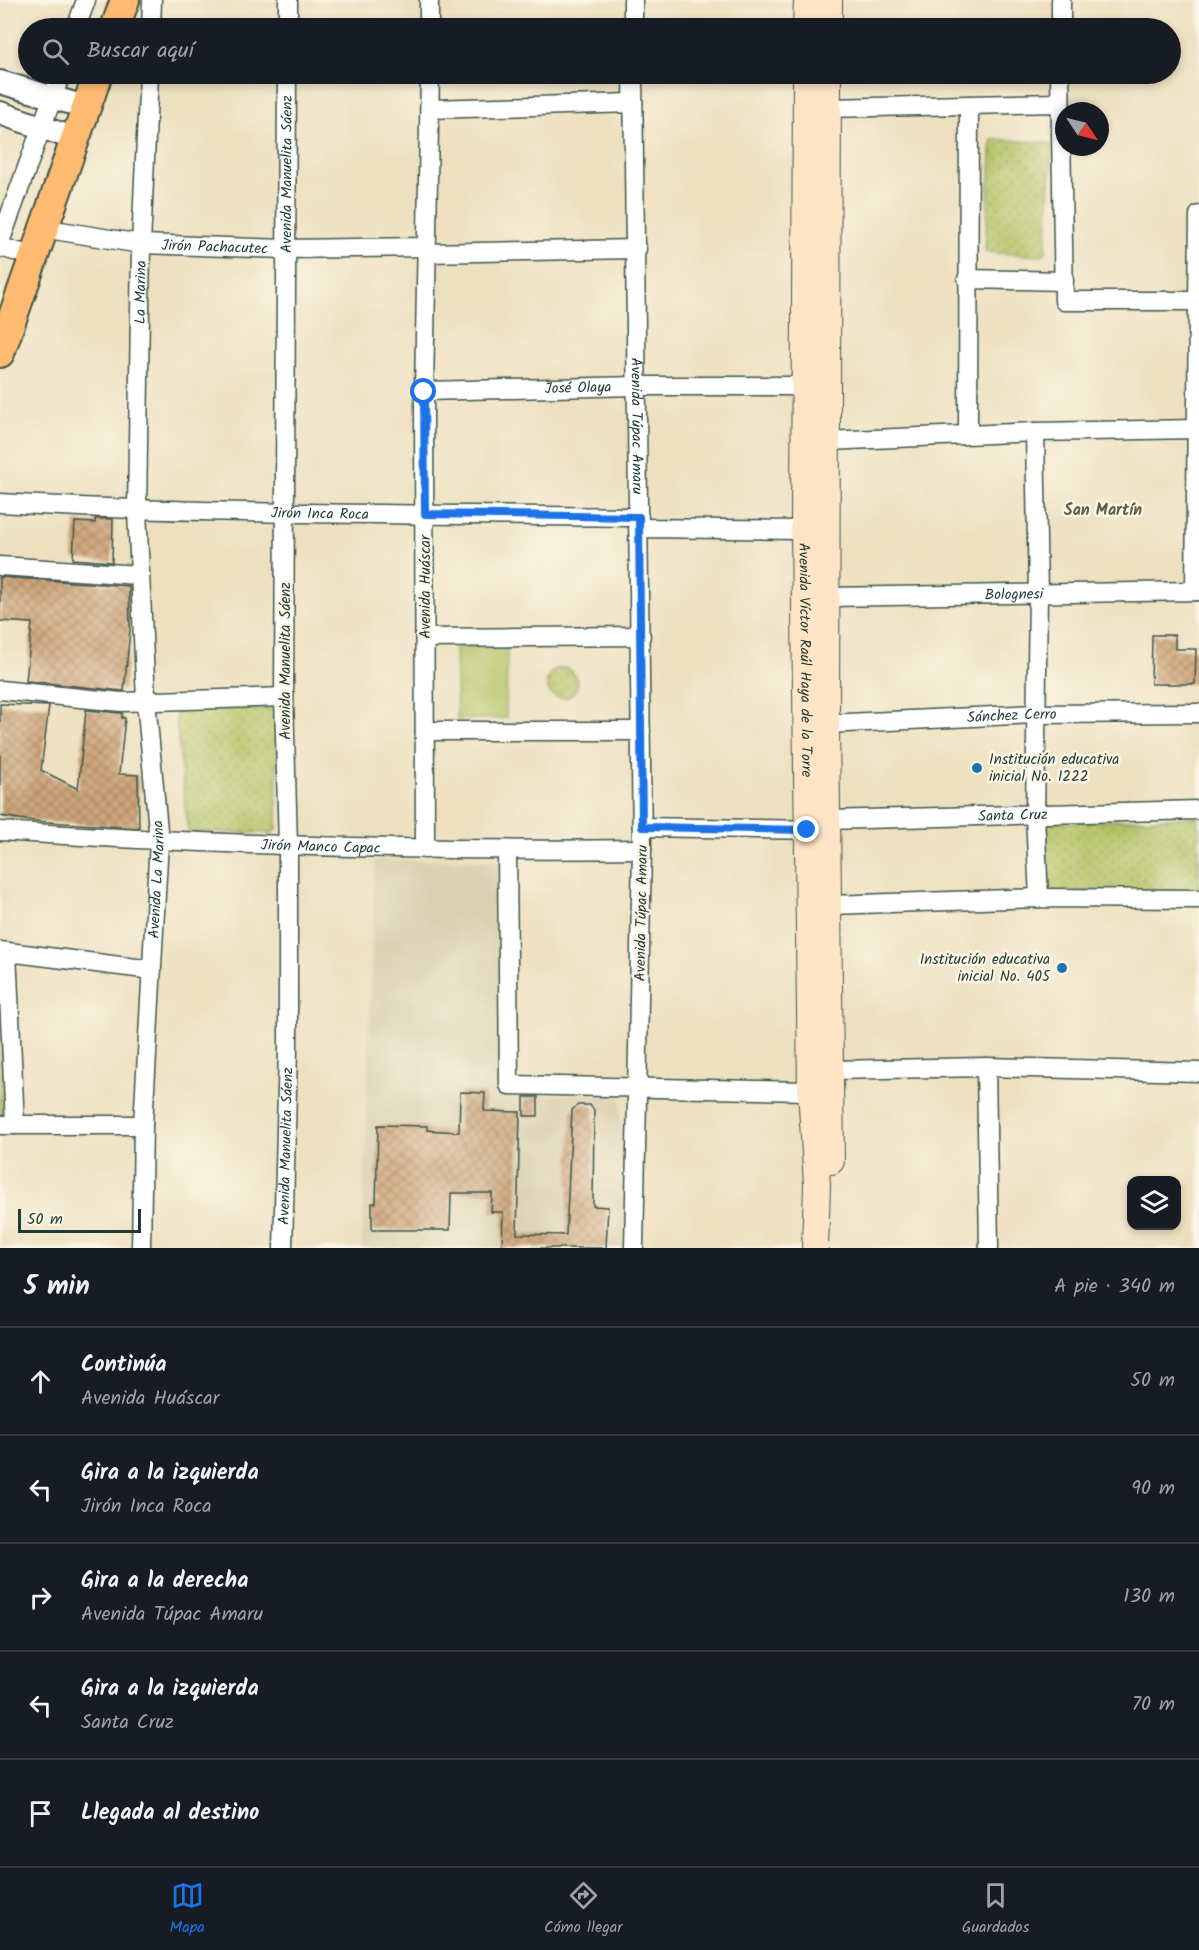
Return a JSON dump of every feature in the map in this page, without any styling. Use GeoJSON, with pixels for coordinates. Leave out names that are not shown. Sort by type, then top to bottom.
{"type":"FeatureCollection","features":[{"type":"Feature","properties":{"kind":"main road"},"geometry":{"type":"LineString","coordinates":[[119,18],[125,0]]}},
{"type":"Feature","properties":{"kind":"main road"},"geometry":{"type":"LineString","coordinates":[[807,0],[807,18]]}},
{"type":"Feature","properties":{"kind":"main road"},"geometry":{"type":"LineString","coordinates":[[829,0],[829,18]]}},
{"type":"Feature","properties":{"kind":"main road"},"geometry":{"type":"LineString","coordinates":[[0,353],[73,138],[94,84]]}},
{"type":"Feature","properties":{"kind":"main road","name":"Avenida Víctor Raúl Haya de la Torre"},"geometry":{"type":"LineString","coordinates":[[806,84],[804,530],[820,827],[830,905],[831,1248]]}},
{"type":"Feature","properties":{"kind":"main road","name":"Avenida Víctor Raúl Haya de la Torre"},"geometry":{"type":"LineString","coordinates":[[815,1248],[817,1185],[810,1091],[826,724],[828,84]]}},
{"type":"Feature","properties":{"kind":"street"},"geometry":{"type":"LineString","coordinates":[[80,18],[86,0]]}},
{"type":"Feature","properties":{"kind":"street"},"geometry":{"type":"LineString","coordinates":[[152,18],[153,0]]}},
{"type":"Feature","properties":{"kind":"street"},"geometry":{"type":"LineString","coordinates":[[288,0],[288,18]]}},
{"type":"Feature","properties":{"kind":"street"},"geometry":{"type":"LineString","coordinates":[[429,0],[429,18]]}},
{"type":"Feature","properties":{"kind":"street"},"geometry":{"type":"LineString","coordinates":[[633,0],[633,18]]}},
{"type":"Feature","properties":{"kind":"street"},"geometry":{"type":"LineString","coordinates":[[1061,0],[1061,18]]}},
{"type":"Feature","properties":{"kind":"street"},"geometry":{"type":"LineString","coordinates":[[0,82],[85,107]]}},
{"type":"Feature","properties":{"kind":"street"},"geometry":{"type":"LineString","coordinates":[[0,242],[57,84]]}},
{"type":"Feature","properties":{"kind":"street","name":"La Marina"},"geometry":{"type":"LineString","coordinates":[[137,511],[141,244],[149,84]]}},
{"type":"Feature","properties":{"kind":"street","name":"Avenida Manuelita Sáenz"},"geometry":{"type":"LineString","coordinates":[[283,1248],[288,847],[284,697],[287,84]]}},
{"type":"Feature","properties":{"kind":"street","name":"Avenida Huáscar"},"geometry":{"type":"LineString","coordinates":[[425,849],[424,392],[430,84]]}},
{"type":"Feature","properties":{"kind":"street","name":"Avenida Túpac Amaru"},"geometry":{"type":"LineString","coordinates":[[633,84],[637,249],[642,827],[639,1089],[634,1248]]}},
{"type":"Feature","properties":{"kind":"street"},"geometry":{"type":"LineString","coordinates":[[1060,84],[1060,102]]}},
{"type":"Feature","properties":{"kind":"street"},"geometry":{"type":"LineString","coordinates":[[430,109],[633,103]]}},
{"type":"Feature","properties":{"kind":"street"},"geometry":{"type":"LineString","coordinates":[[827,108],[1055,103]]}},
{"type":"Feature","properties":{"kind":"street"},"geometry":{"type":"LineString","coordinates":[[968,434],[969,105]]}},
{"type":"Feature","properties":{"kind":"street"},"geometry":{"type":"LineString","coordinates":[[0,113],[73,138]]}},
{"type":"Feature","properties":{"kind":"street"},"geometry":{"type":"LineString","coordinates":[[1061,156],[1064,301],[1197,301]]}},
{"type":"Feature","properties":{"kind":"street"},"geometry":{"type":"LineString","coordinates":[[1197,591],[1199,214]]}},
{"type":"Feature","properties":{"kind":"street","name":"Jirón Pachacutec"},"geometry":{"type":"LineString","coordinates":[[42,228],[141,244],[286,249],[637,249]]}},
{"type":"Feature","properties":{"kind":"street"},"geometry":{"type":"LineString","coordinates":[[0,247],[32,256]]}},
{"type":"Feature","properties":{"kind":"street"},"geometry":{"type":"LineString","coordinates":[[967,279],[1064,281]]}},
{"type":"Feature","properties":{"kind":"street","name":"José Olaya"},"geometry":{"type":"LineString","coordinates":[[424,392],[637,386],[804,386]]}},
{"type":"Feature","properties":{"kind":"street"},"geometry":{"type":"LineString","coordinates":[[826,441],[968,434],[1197,429]]}},
{"type":"Feature","properties":{"kind":"street"},"geometry":{"type":"LineString","coordinates":[[1035,432],[1038,594],[1034,714],[1039,898]]}},
{"type":"Feature","properties":{"kind":"street","name":"Jirón Inca Roca"},"geometry":{"type":"LineString","coordinates":[[0,503],[137,511],[425,514],[804,530]]}},
{"type":"Feature","properties":{"kind":"street","name":"Avenida La Marina"},"geometry":{"type":"LineString","coordinates":[[137,511],[146,700],[159,841],[143,1125],[141,1248]]}},
{"type":"Feature","properties":{"kind":"street"},"geometry":{"type":"LineString","coordinates":[[0,566],[139,574]]}},
{"type":"Feature","properties":{"kind":"street","name":"Bolognesi"},"geometry":{"type":"LineString","coordinates":[[828,597],[1197,591]]}},
{"type":"Feature","properties":{"kind":"street"},"geometry":{"type":"LineString","coordinates":[[425,639],[640,636]]}},
{"type":"Feature","properties":{"kind":"street"},"geometry":{"type":"LineString","coordinates":[[0,690],[84,700],[284,697]]}},
{"type":"Feature","properties":{"kind":"street","name":"Sánchez Cerro"},"geometry":{"type":"LineString","coordinates":[[826,724],[1034,714],[1199,713]]}},
{"type":"Feature","properties":{"kind":"street"},"geometry":{"type":"LineString","coordinates":[[425,731],[641,731]]}},
{"type":"Feature","properties":{"kind":"street","name":"Santa Cruz"},"geometry":{"type":"LineString","coordinates":[[642,827],[820,827],[1199,810]]}},
{"type":"Feature","properties":{"kind":"street","name":"Jirón Manco Capac"},"geometry":{"type":"LineString","coordinates":[[0,831],[288,847],[507,851],[642,849]]}},
{"type":"Feature","properties":{"kind":"street"},"geometry":{"type":"LineString","coordinates":[[507,851],[509,1085],[810,1091]]}},
{"type":"Feature","properties":{"kind":"street"},"geometry":{"type":"LineString","coordinates":[[830,905],[1039,898],[1199,899]]}},
{"type":"Feature","properties":{"kind":"street"},"geometry":{"type":"LineString","coordinates":[[143,1125],[8,1125],[4,952],[152,970]]}},
{"type":"Feature","properties":{"kind":"street"},"geometry":{"type":"LineString","coordinates":[[831,1070],[986,1066],[1199,1072]]}},
{"type":"Feature","properties":{"kind":"street"},"geometry":{"type":"LineString","coordinates":[[986,1066],[989,1248]]}},
{"type":"Feature","properties":{"kind":"shaded area"},"geometry":{"type":"Polygon","coordinates":[[[375,860],[502,860],[505,1095],[618,1094],[621,1097],[621,1145],[628,1150],[625,1248],[362,1248],[375,860]]]}},
{"type":"Feature","properties":{"kind":"green space"},"geometry":{"type":"Polygon","coordinates":[[[992,139],[1050,143],[1052,147],[1046,252],[1041,256],[985,252],[992,139]]]}},
{"type":"Feature","properties":{"kind":"green space"},"geometry":{"type":"Polygon","coordinates":[[[507,646],[506,718],[457,720],[455,647],[507,646]]]}},
{"type":"Feature","properties":{"kind":"green space"},"geometry":{"type":"Polygon","coordinates":[[[562,668],[573,672],[577,683],[573,694],[562,698],[551,694],[547,683],[551,672],[562,668]]]}},
{"type":"Feature","properties":{"kind":"green space"},"geometry":{"type":"Polygon","coordinates":[[[273,708],[277,713],[277,829],[272,833],[188,832],[175,709],[273,708]]]}},
{"type":"Feature","properties":{"kind":"green space"},"geometry":{"type":"Polygon","coordinates":[[[1196,817],[1199,820],[1199,892],[1049,891],[1047,823],[1196,817]]]}},
{"type":"Feature","properties":{"kind":"green space"},"geometry":{"type":"Polygon","coordinates":[[[0,960],[9,1121],[0,1121],[0,960]]]}},
{"type":"Feature","properties":{"kind":"building"},"geometry":{"type":"Polygon","coordinates":[[[95,519],[113,519],[112,562],[73,559],[75,522],[95,523],[95,519]]]}},
{"type":"Feature","properties":{"kind":"building"},"geometry":{"type":"Polygon","coordinates":[[[0,577],[129,586],[130,630],[124,691],[26,681],[32,623],[0,621],[0,577]]]}},
{"type":"Feature","properties":{"kind":"building"},"geometry":{"type":"Polygon","coordinates":[[[1152,635],[1175,635],[1175,649],[1196,649],[1195,684],[1151,684],[1152,635]]]}},
{"type":"Feature","properties":{"kind":"building"},"geometry":{"type":"Polygon","coordinates":[[[0,704],[49,706],[41,770],[78,789],[86,710],[122,713],[122,718],[125,718],[119,774],[138,775],[139,828],[33,821],[0,816],[0,704]]]}},
{"type":"Feature","properties":{"kind":"building"},"geometry":{"type":"Polygon","coordinates":[[[460,1092],[485,1093],[484,1111],[520,1112],[517,1234],[566,1235],[572,1110],[578,1105],[590,1105],[594,1110],[593,1206],[608,1207],[606,1248],[502,1248],[503,1212],[491,1212],[492,1193],[451,1193],[450,1230],[372,1230],[372,1203],[376,1203],[378,1125],[427,1126],[427,1130],[459,1132],[460,1092]]]}},
{"type":"Feature","properties":{"kind":"building"},"geometry":{"type":"Polygon","coordinates":[[[524,1097],[538,1097],[538,1116],[524,1116],[524,1097]]]}},
{"type":"Feature","properties":{"kind":"place","name":"Institución educativa inicial No. 1222"},"geometry":{"type":"Point","coordinates":[977,768]}},
{"type":"Feature","properties":{"kind":"place","name":"Institución educativa inicial No. 405"},"geometry":{"type":"Point","coordinates":[1062,968]}},
{"type":"Feature","properties":{"kind":"district","name":"San Martín"},"geometry":{"type":"Point","coordinates":[1103,509]}},
{"type":"Feature","properties":{"kind":"route"},"geometry":{"type":"LineString","coordinates":[[424,392],[425,514],[639,517],[642,827],[807,830]]}}]}
